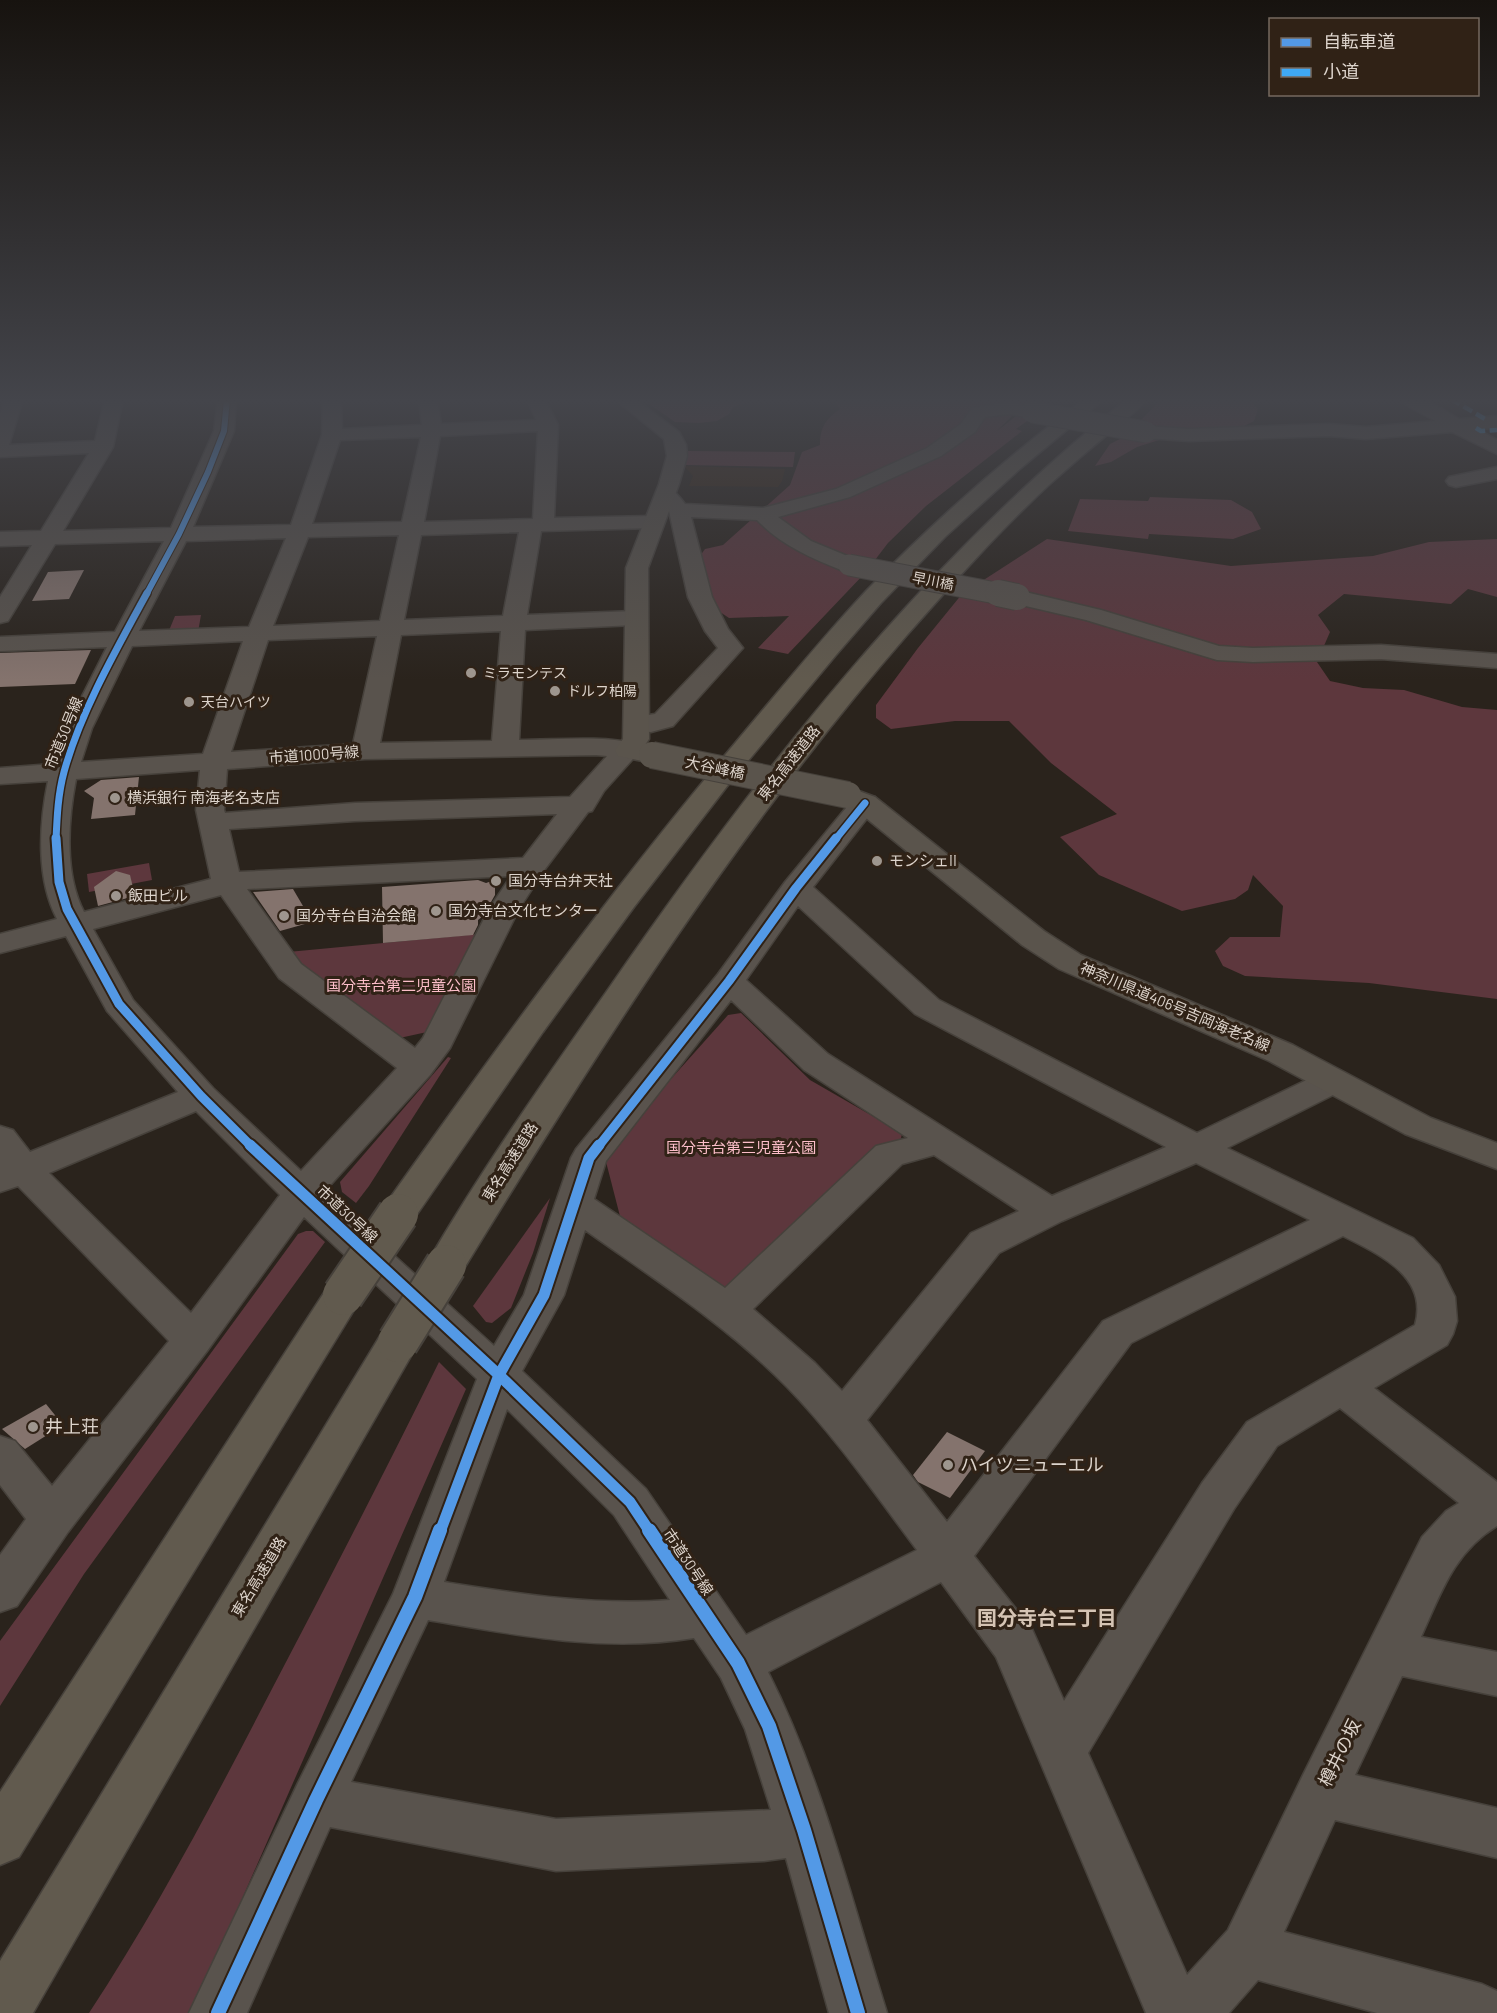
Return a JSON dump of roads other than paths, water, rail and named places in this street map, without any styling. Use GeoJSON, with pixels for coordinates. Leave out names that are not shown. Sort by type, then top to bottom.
{"type":"FeatureCollection","features":[{"type":"Feature","properties":{"kind":"highway"},"geometry":{"type":"LineString","coordinates":[[0,1839],[343,1295],[500,1065],[582,954],[715,783],[888,582],[981,493]]}},
{"type":"Feature","properties":{"kind":"highway","name":"東名高速道路"},"geometry":{"type":"LineString","coordinates":[[1,2013],[398,1342],[598,1026],[732,838],[846,690],[932,592],[1029,493]]}},
{"type":"Feature","properties":{"kind":"main road"},"geometry":{"type":"LineString","coordinates":[[639,743],[635,618],[637,568],[653,522],[672,502],[673,493]]}},
{"type":"Feature","properties":{"kind":"main road","name":"大谷峰橋"},"geometry":{"type":"LineString","coordinates":[[639,743],[856,799]]}},
{"type":"Feature","properties":{"kind":"main road","name":"神奈川県道406号吉岡海老名線"},"geometry":{"type":"LineString","coordinates":[[856,799],[1033,938],[1070,962],[1281,1053],[1418,1126],[1497,1157]]}},
{"type":"Feature","properties":{"kind":"street"},"geometry":{"type":"LineString","coordinates":[[0,616],[76,493]]}},
{"type":"Feature","properties":{"kind":"street","name":"市道30号線"},"geometry":{"type":"LineString","coordinates":[[197,493],[179,534],[122,639],[79,728],[64,772],[58,801],[56,839],[59,882],[67,909],[119,1004],[201,1096],[499,1375],[630,1502],[738,1663],[769,1726],[804,1830],[858,2013]]}},
{"type":"Feature","properties":{"kind":"street"},"geometry":{"type":"LineString","coordinates":[[312,493],[258,633],[214,761],[210,810],[212,822],[227,883],[290,971],[418,1067]]}},
{"type":"Feature","properties":{"kind":"street"},"geometry":{"type":"LineString","coordinates":[[364,751],[419,493]]}},
{"type":"Feature","properties":{"kind":"street"},"geometry":{"type":"LineString","coordinates":[[505,748],[514,622],[537,526],[541,493]]}},
{"type":"Feature","properties":{"kind":"street"},"geometry":{"type":"LineString","coordinates":[[672,502],[763,514],[845,493]]}},
{"type":"Feature","properties":{"kind":"street","name":"市道1000号線"},"geometry":{"type":"LineString","coordinates":[[0,776],[364,751],[596,747],[639,743],[651,724],[664,720],[731,648],[717,631],[700,597],[672,502]]}},
{"type":"Feature","properties":{"kind":"street","name":"早川橋"},"geometry":{"type":"LineString","coordinates":[[763,514],[785,535],[804,548],[849,565],[1017,597],[1093,615],[1217,653],[1253,656],[1382,651],[1497,661]]}},
{"type":"Feature","properties":{"kind":"street"},"geometry":{"type":"LineString","coordinates":[[0,539],[653,522]]}},
{"type":"Feature","properties":{"kind":"street"},"geometry":{"type":"LineString","coordinates":[[0,644],[635,618]]}},
{"type":"Feature","properties":{"kind":"street"},"geometry":{"type":"LineString","coordinates":[[0,1592],[52,1519],[193,1340],[303,1193],[418,1067],[438,1041],[504,909],[532,866],[582,805],[594,785],[639,743]]}},
{"type":"Feature","properties":{"kind":"street"},"geometry":{"type":"LineString","coordinates":[[218,2013],[316,1800],[415,1597],[499,1375],[544,1295],[589,1158],[729,981],[856,799]]}},
{"type":"Feature","properties":{"kind":"street"},"geometry":{"type":"LineString","coordinates":[[212,822],[355,812],[582,805]]}},
{"type":"Feature","properties":{"kind":"street"},"geometry":{"type":"LineString","coordinates":[[0,944],[244,879],[532,866]]}},
{"type":"Feature","properties":{"kind":"street"},"geometry":{"type":"LineString","coordinates":[[796,888],[927,1007],[1197,1148],[1399,1248],[1417,1262],[1430,1281],[1439,1319],[1433,1334],[1262,1434],[1218,1496],[1061,1751]]}},
{"type":"Feature","properties":{"kind":"street"},"geometry":{"type":"LineString","coordinates":[[729,981],[816,1062],[936,1142],[1049,1212]]}},
{"type":"Feature","properties":{"kind":"street"},"geometry":{"type":"LineString","coordinates":[[843,1420],[985,1243],[1049,1212],[1197,1148],[1333,1081]]}},
{"type":"Feature","properties":{"kind":"street"},"geometry":{"type":"LineString","coordinates":[[11,1174],[201,1096]]}},
{"type":"Feature","properties":{"kind":"street"},"geometry":{"type":"LineString","coordinates":[[0,1138],[11,1174],[193,1340]]}},
{"type":"Feature","properties":{"kind":"street"},"geometry":{"type":"LineString","coordinates":[[727,1310],[889,1155],[936,1142]]}},
{"type":"Feature","properties":{"kind":"street"},"geometry":{"type":"LineString","coordinates":[[575,1204],[727,1310],[800,1374],[843,1420],[1015,1644],[1175,2013]]}},
{"type":"Feature","properties":{"kind":"street"},"geometry":{"type":"LineString","coordinates":[[738,1663],[947,1557],[1117,1332],[1343,1220]]}},
{"type":"Feature","properties":{"kind":"street"},"geometry":{"type":"LineString","coordinates":[[1344,1388],[1496,1504]]}},
{"type":"Feature","properties":{"kind":"street"},"geometry":{"type":"LineString","coordinates":[[0,1453],[52,1519]]}},
{"type":"Feature","properties":{"kind":"street","name":"樽井の坂"},"geometry":{"type":"LineString","coordinates":[[1191,2013],[1248,1950],[1321,1792],[1438,1551],[1462,1524],[1496,1504]]}},
{"type":"Feature","properties":{"kind":"street"},"geometry":{"type":"LineString","coordinates":[[415,1597],[581,1624],[675,1622],[706,1614]]}},
{"type":"Feature","properties":{"kind":"street"},"geometry":{"type":"LineString","coordinates":[[1389,1652],[1497,1674]]}},
{"type":"Feature","properties":{"kind":"street"},"geometry":{"type":"LineString","coordinates":[[1321,1792],[1497,1833]]}},
{"type":"Feature","properties":{"kind":"street"},"geometry":{"type":"LineString","coordinates":[[316,1800],[556,1845],[764,1836],[804,1830]]}},
{"type":"Feature","properties":{"kind":"street"},"geometry":{"type":"LineString","coordinates":[[1248,1950],[1482,2013]]}},
{"type":"Feature","properties":{"kind":"place","name":"ミラモンテス"},"geometry":{"type":"Point","coordinates":[471,673]}},
{"type":"Feature","properties":{"kind":"place","name":"ドルフ柏陽"},"geometry":{"type":"Point","coordinates":[555,691]}},
{"type":"Feature","properties":{"kind":"place","name":"天台ハイツ"},"geometry":{"type":"Point","coordinates":[189,702]}},
{"type":"Feature","properties":{"kind":"place","name":"横浜銀行 南海老名支店"},"geometry":{"type":"Point","coordinates":[115,798]}},
{"type":"Feature","properties":{"kind":"place","name":"モンシェII"},"geometry":{"type":"Point","coordinates":[877,861]}},
{"type":"Feature","properties":{"kind":"place","name":"国分寺台弁天社"},"geometry":{"type":"Point","coordinates":[496,881]}},
{"type":"Feature","properties":{"kind":"place","name":"飯田ビル"},"geometry":{"type":"Point","coordinates":[116,896]}},
{"type":"Feature","properties":{"kind":"place","name":"国分寺台文化センター"},"geometry":{"type":"Point","coordinates":[436,911]}},
{"type":"Feature","properties":{"kind":"place","name":"国分寺台自治会館"},"geometry":{"type":"Point","coordinates":[284,916]}},
{"type":"Feature","properties":{"kind":"place","name":"井上荘"},"geometry":{"type":"Point","coordinates":[33,1427]}},
{"type":"Feature","properties":{"kind":"place","name":"ハイツニューエル"},"geometry":{"type":"Point","coordinates":[948,1465]}},
{"type":"Feature","properties":{"kind":"district","name":"国分寺台三丁目"},"geometry":{"type":"Point","coordinates":[1047,1618]}},
{"type":"Feature","properties":{"kind":"park label","name":"国分寺台第二児童公園"},"geometry":{"type":"Point","coordinates":[401,986]}},
{"type":"Feature","properties":{"kind":"park label","name":"国分寺台第三児童公園"},"geometry":{"type":"Point","coordinates":[741,1148]}}]}
